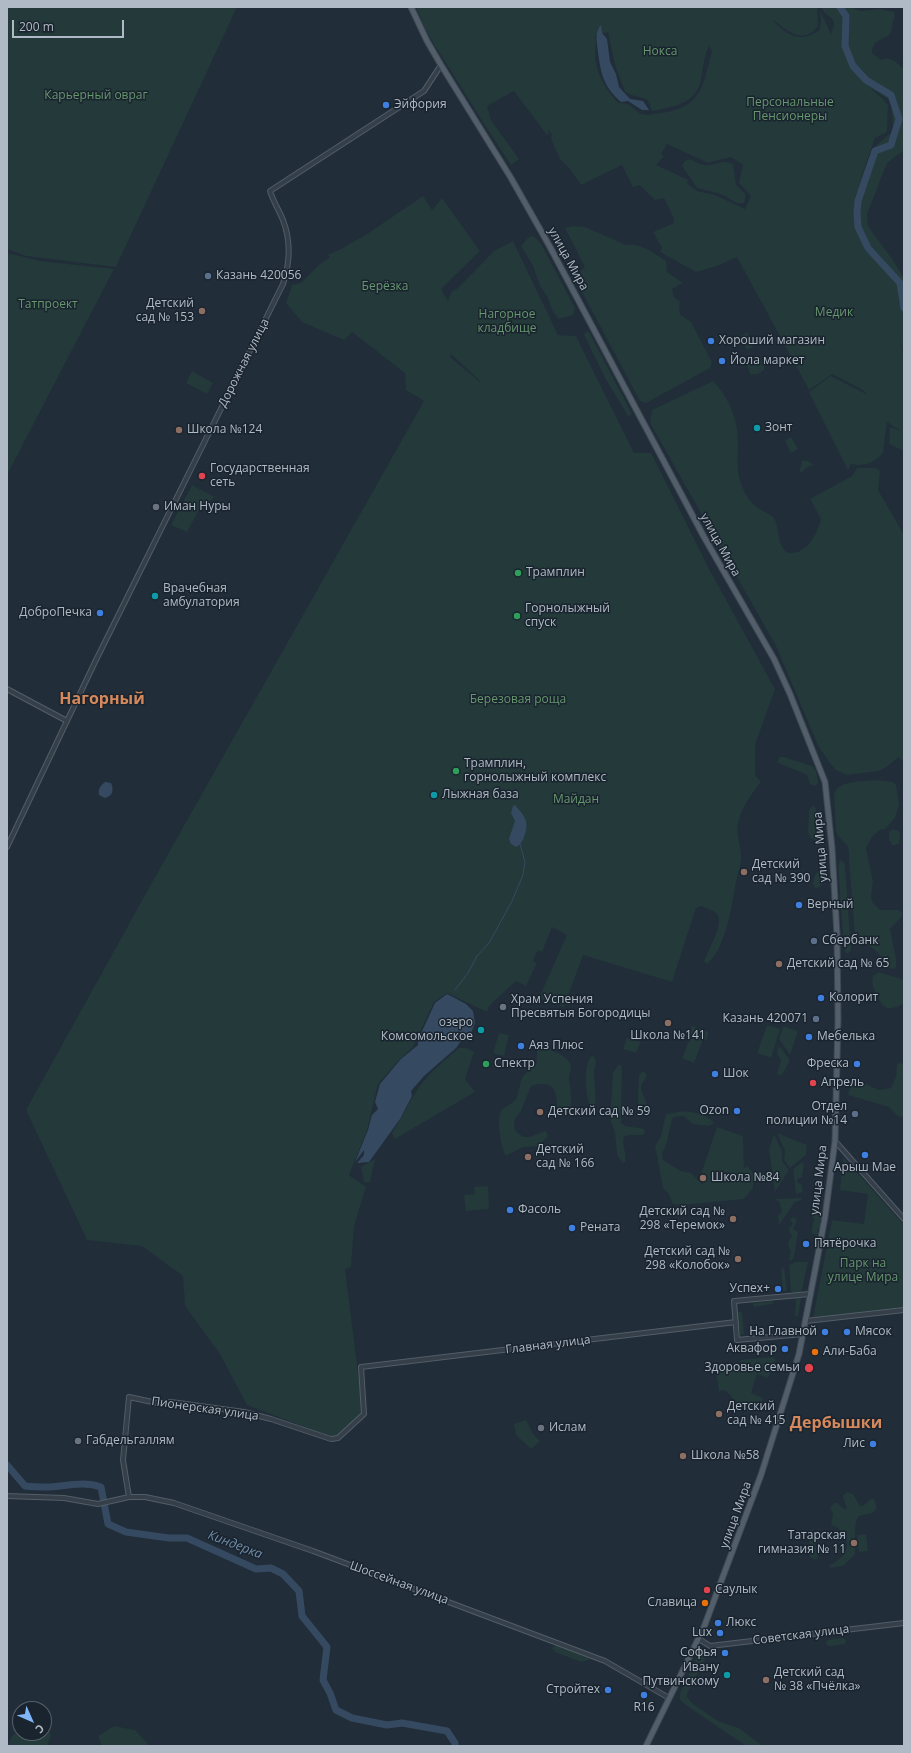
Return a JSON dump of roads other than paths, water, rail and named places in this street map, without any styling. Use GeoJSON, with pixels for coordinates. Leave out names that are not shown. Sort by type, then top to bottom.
{"type":"FeatureCollection","features":[{"type":"Feature","properties":{"kind":"main road","name":"улица Мира"},"geometry":{"type":"LineString","coordinates":[[411,7],[421,30],[441,65],[511,178],[550,248],[704,537],[774,660],[790,694],[825,782],[832,848],[838,956],[834,1141],[825,1217],[806,1321],[789,1387],[762,1472],[699,1639],[646,1746]]}},
{"type":"Feature","properties":{"kind":"street","name":"Дорожная улица"},"geometry":{"type":"LineString","coordinates":[[67,721],[283,284],[288,266],[288,240],[283,221],[270,191],[424,91],[441,65]]}},
{"type":"Feature","properties":{"kind":"street"},"geometry":{"type":"LineString","coordinates":[[7,689],[67,721],[7,847]]}},
{"type":"Feature","properties":{"kind":"street"},"geometry":{"type":"LineString","coordinates":[[834,1141],[904,1219]]}},
{"type":"Feature","properties":{"kind":"street"},"geometry":{"type":"LineString","coordinates":[[803,1334],[738,1340],[734,1301],[810,1294]]}},
{"type":"Feature","properties":{"kind":"street"},"geometry":{"type":"LineString","coordinates":[[806,1321],[904,1310]]}},
{"type":"Feature","properties":{"kind":"street","name":"Главная улица"},"geometry":{"type":"LineString","coordinates":[[364,1414],[360,1367],[736,1322]]}},
{"type":"Feature","properties":{"kind":"street","name":"Пионерская улица"},"geometry":{"type":"LineString","coordinates":[[129,1497],[122,1460],[129,1397],[157,1403],[171,1402],[244,1412],[331,1438],[338,1438],[364,1414]]}},
{"type":"Feature","properties":{"kind":"street","name":"Шоссейная улица"},"geometry":{"type":"LineString","coordinates":[[7,1496],[64,1498],[98,1504],[129,1497],[145,1497],[174,1503],[313,1551],[605,1661],[669,1698]]}},
{"type":"Feature","properties":{"kind":"street","name":"Советская улица"},"geometry":{"type":"LineString","coordinates":[[699,1639],[710,1646],[904,1623]]}},
{"type":"Feature","properties":{"kind":"water"},"geometry":{"type":"Polygon","coordinates":[[[601,25],[602,33],[607,39],[610,62],[616,74],[619,87],[630,99],[643,101],[649,110],[642,110],[628,101],[621,102],[610,91],[600,67],[597,31],[601,25]]]}},
{"type":"Feature","properties":{"kind":"water"},"geometry":{"type":"Polygon","coordinates":[[[105,782],[111,783],[113,790],[110,796],[105,798],[99,795],[99,791],[105,782]]]}},
{"type":"Feature","properties":{"kind":"water"},"geometry":{"type":"Polygon","coordinates":[[[515,805],[524,816],[527,827],[523,840],[516,847],[511,844],[509,839],[515,821],[511,813],[513,806],[515,805]]]}},
{"type":"Feature","properties":{"kind":"water","name":"озеро Комсомольское"},"geometry":{"type":"Polygon","coordinates":[[[447,994],[466,1004],[473,1011],[475,1023],[471,1033],[463,1038],[456,1048],[424,1076],[411,1091],[412,1096],[400,1119],[369,1162],[357,1163],[364,1155],[364,1150],[355,1162],[368,1130],[372,1115],[378,1109],[375,1102],[380,1084],[401,1059],[418,1045],[418,1040],[435,1003],[447,994]]]}},
{"type":"Feature","properties":{"kind":"waterway","name":"Нокса"},"geometry":{"type":"LineString","coordinates":[[840,7],[846,16],[845,46],[853,66],[866,80],[891,95],[899,119],[891,145],[875,151],[858,201],[857,213],[858,227],[868,248],[900,283],[904,308]]}},
{"type":"Feature","properties":{"kind":"waterway"},"geometry":{"type":"LineString","coordinates":[[455,990],[468,973],[477,956],[489,943],[512,901],[523,875],[525,862],[520,844]]}},
{"type":"Feature","properties":{"kind":"waterway","name":"Киндерка"},"geometry":{"type":"LineString","coordinates":[[7,1465],[25,1486],[50,1487],[88,1484],[101,1487],[108,1524],[126,1532],[169,1538],[187,1538],[256,1569],[271,1568],[283,1574],[299,1591],[302,1616],[327,1647],[323,1680],[330,1693],[336,1710],[352,1718],[387,1725],[402,1723],[447,1731],[455,1743],[455,1746]]}},
{"type":"Feature","properties":{"kind":"place","name":"Эйфория"},"geometry":{"type":"Point","coordinates":[386,105]}},
{"type":"Feature","properties":{"kind":"place","name":"Казань 420056"},"geometry":{"type":"Point","coordinates":[208,276]}},
{"type":"Feature","properties":{"kind":"place","name":"Детский сад № 153"},"geometry":{"type":"Point","coordinates":[202,311]}},
{"type":"Feature","properties":{"kind":"place","name":"Хороший магазин"},"geometry":{"type":"Point","coordinates":[711,341]}},
{"type":"Feature","properties":{"kind":"place","name":"Йола маркет"},"geometry":{"type":"Point","coordinates":[722,361]}},
{"type":"Feature","properties":{"kind":"place","name":"Зонт"},"geometry":{"type":"Point","coordinates":[757,428]}},
{"type":"Feature","properties":{"kind":"place","name":"Школа №124"},"geometry":{"type":"Point","coordinates":[179,430]}},
{"type":"Feature","properties":{"kind":"place","name":"Государственная сеть"},"geometry":{"type":"Point","coordinates":[202,476]}},
{"type":"Feature","properties":{"kind":"place","name":"Иман Нуры"},"geometry":{"type":"Point","coordinates":[156,507]}},
{"type":"Feature","properties":{"kind":"place","name":"Трамплин"},"geometry":{"type":"Point","coordinates":[518,573]}},
{"type":"Feature","properties":{"kind":"place","name":"Врачебная амбулатория"},"geometry":{"type":"Point","coordinates":[155,596]}},
{"type":"Feature","properties":{"kind":"place","name":"ДоброПечка"},"geometry":{"type":"Point","coordinates":[100,613]}},
{"type":"Feature","properties":{"kind":"place","name":"Горнолыжный спуск"},"geometry":{"type":"Point","coordinates":[517,616]}},
{"type":"Feature","properties":{"kind":"place","name":"Трамплин, горнолыжный комплекс"},"geometry":{"type":"Point","coordinates":[456,771]}},
{"type":"Feature","properties":{"kind":"place","name":"Лыжная база"},"geometry":{"type":"Point","coordinates":[434,795]}},
{"type":"Feature","properties":{"kind":"place","name":"Детский сад № 390"},"geometry":{"type":"Point","coordinates":[744,872]}},
{"type":"Feature","properties":{"kind":"place","name":"Верный"},"geometry":{"type":"Point","coordinates":[799,905]}},
{"type":"Feature","properties":{"kind":"place","name":"Сбербанк"},"geometry":{"type":"Point","coordinates":[814,941]}},
{"type":"Feature","properties":{"kind":"place","name":"Детский сад № 65"},"geometry":{"type":"Point","coordinates":[779,964]}},
{"type":"Feature","properties":{"kind":"place","name":"Колорит"},"geometry":{"type":"Point","coordinates":[821,998]}},
{"type":"Feature","properties":{"kind":"place","name":"Храм Успения Пресвятыя Богородицы"},"geometry":{"type":"Point","coordinates":[503,1007]}},
{"type":"Feature","properties":{"kind":"place","name":"Казань 420071"},"geometry":{"type":"Point","coordinates":[816,1019]}},
{"type":"Feature","properties":{"kind":"place","name":"Школа №141"},"geometry":{"type":"Point","coordinates":[668,1023]}},
{"type":"Feature","properties":{"kind":"place","name":"озеро Комсомольское"},"geometry":{"type":"Point","coordinates":[481,1030]}},
{"type":"Feature","properties":{"kind":"place","name":"Мебелька"},"geometry":{"type":"Point","coordinates":[809,1037]}},
{"type":"Feature","properties":{"kind":"place","name":"Аяз Плюс"},"geometry":{"type":"Point","coordinates":[521,1046]}},
{"type":"Feature","properties":{"kind":"place","name":"Спектр"},"geometry":{"type":"Point","coordinates":[486,1064]}},
{"type":"Feature","properties":{"kind":"place","name":"Фреска"},"geometry":{"type":"Point","coordinates":[857,1064]}},
{"type":"Feature","properties":{"kind":"place","name":"Шок"},"geometry":{"type":"Point","coordinates":[715,1074]}},
{"type":"Feature","properties":{"kind":"place","name":"Апрель"},"geometry":{"type":"Point","coordinates":[813,1083]}},
{"type":"Feature","properties":{"kind":"place","name":"Ozon"},"geometry":{"type":"Point","coordinates":[737,1111]}},
{"type":"Feature","properties":{"kind":"place","name":"Детский сад № 59"},"geometry":{"type":"Point","coordinates":[540,1112]}},
{"type":"Feature","properties":{"kind":"place","name":"Отдел полиции №14"},"geometry":{"type":"Point","coordinates":[855,1114]}},
{"type":"Feature","properties":{"kind":"place","name":"Арыш Мае"},"geometry":{"type":"Point","coordinates":[865,1155]}},
{"type":"Feature","properties":{"kind":"place","name":"Детский сад № 166"},"geometry":{"type":"Point","coordinates":[528,1157]}},
{"type":"Feature","properties":{"kind":"place","name":"Школа №84"},"geometry":{"type":"Point","coordinates":[703,1178]}},
{"type":"Feature","properties":{"kind":"place","name":"Фасоль"},"geometry":{"type":"Point","coordinates":[510,1210]}},
{"type":"Feature","properties":{"kind":"place","name":"Детский сад № 298 «Теремок»"},"geometry":{"type":"Point","coordinates":[733,1219]}},
{"type":"Feature","properties":{"kind":"place","name":"Рената"},"geometry":{"type":"Point","coordinates":[572,1228]}},
{"type":"Feature","properties":{"kind":"place","name":"Пятёрочка"},"geometry":{"type":"Point","coordinates":[806,1244]}},
{"type":"Feature","properties":{"kind":"place","name":"Детский сад № 298 «Колобок»"},"geometry":{"type":"Point","coordinates":[738,1259]}},
{"type":"Feature","properties":{"kind":"place","name":"Успех+"},"geometry":{"type":"Point","coordinates":[778,1289]}},
{"type":"Feature","properties":{"kind":"place","name":"На Главной"},"geometry":{"type":"Point","coordinates":[825,1332]}},
{"type":"Feature","properties":{"kind":"place","name":"Мясок"},"geometry":{"type":"Point","coordinates":[847,1332]}},
{"type":"Feature","properties":{"kind":"place","name":"Аквафор"},"geometry":{"type":"Point","coordinates":[785,1349]}},
{"type":"Feature","properties":{"kind":"place","name":"Али-Баба"},"geometry":{"type":"Point","coordinates":[815,1352]}},
{"type":"Feature","properties":{"kind":"place","name":"Здоровье семьи"},"geometry":{"type":"Point","coordinates":[809,1368]}},
{"type":"Feature","properties":{"kind":"place","name":"Детский сад № 415"},"geometry":{"type":"Point","coordinates":[719,1414]}},
{"type":"Feature","properties":{"kind":"place","name":"Ислам"},"geometry":{"type":"Point","coordinates":[541,1428]}},
{"type":"Feature","properties":{"kind":"place","name":"Габдельгаллям"},"geometry":{"type":"Point","coordinates":[78,1441]}},
{"type":"Feature","properties":{"kind":"place","name":"Лис"},"geometry":{"type":"Point","coordinates":[873,1444]}},
{"type":"Feature","properties":{"kind":"place","name":"Школа №58"},"geometry":{"type":"Point","coordinates":[683,1456]}},
{"type":"Feature","properties":{"kind":"place","name":"Татарская гимназия № 11"},"geometry":{"type":"Point","coordinates":[854,1543]}},
{"type":"Feature","properties":{"kind":"place","name":"Саулык"},"geometry":{"type":"Point","coordinates":[707,1590]}},
{"type":"Feature","properties":{"kind":"place","name":"Славица"},"geometry":{"type":"Point","coordinates":[705,1603]}},
{"type":"Feature","properties":{"kind":"place","name":"Люкс"},"geometry":{"type":"Point","coordinates":[718,1623]}},
{"type":"Feature","properties":{"kind":"place","name":"Lux"},"geometry":{"type":"Point","coordinates":[720,1633]}},
{"type":"Feature","properties":{"kind":"place","name":"Софья"},"geometry":{"type":"Point","coordinates":[725,1653]}},
{"type":"Feature","properties":{"kind":"place","name":"Ивану Путвинскому"},"geometry":{"type":"Point","coordinates":[727,1675]}},
{"type":"Feature","properties":{"kind":"place","name":"Детский сад № 38 «Пчёлка»"},"geometry":{"type":"Point","coordinates":[766,1680]}},
{"type":"Feature","properties":{"kind":"place","name":"Стройтех"},"geometry":{"type":"Point","coordinates":[608,1690]}},
{"type":"Feature","properties":{"kind":"place","name":"R16"},"geometry":{"type":"Point","coordinates":[644,1695]}},
{"type":"Feature","properties":{"kind":"district","name":"Нагорный"},"geometry":{"type":"Point","coordinates":[102,699]}},
{"type":"Feature","properties":{"kind":"district","name":"Дербышки"},"geometry":{"type":"Point","coordinates":[836,1423]}},
{"type":"Feature","properties":{"kind":"park label","name":"Карьерный овраг"},"geometry":{"type":"Point","coordinates":[96,96]}},
{"type":"Feature","properties":{"kind":"park label","name":"Персональные Пенсионеры"},"geometry":{"type":"Point","coordinates":[790,110]}},
{"type":"Feature","properties":{"kind":"park label","name":"Берёзка"},"geometry":{"type":"Point","coordinates":[385,287]}},
{"type":"Feature","properties":{"kind":"park label","name":"Татпроект"},"geometry":{"type":"Point","coordinates":[48,305]}},
{"type":"Feature","properties":{"kind":"park label","name":"Медик"},"geometry":{"type":"Point","coordinates":[834,313]}},
{"type":"Feature","properties":{"kind":"park label","name":"Нагорное кладбище"},"geometry":{"type":"Point","coordinates":[507,322]}},
{"type":"Feature","properties":{"kind":"park label","name":"Березовая роща"},"geometry":{"type":"Point","coordinates":[518,700]}},
{"type":"Feature","properties":{"kind":"park label","name":"Майдан"},"geometry":{"type":"Point","coordinates":[576,800]}},
{"type":"Feature","properties":{"kind":"park label","name":"Парк на улице Мира"},"geometry":{"type":"Point","coordinates":[863,1271]}}]}
